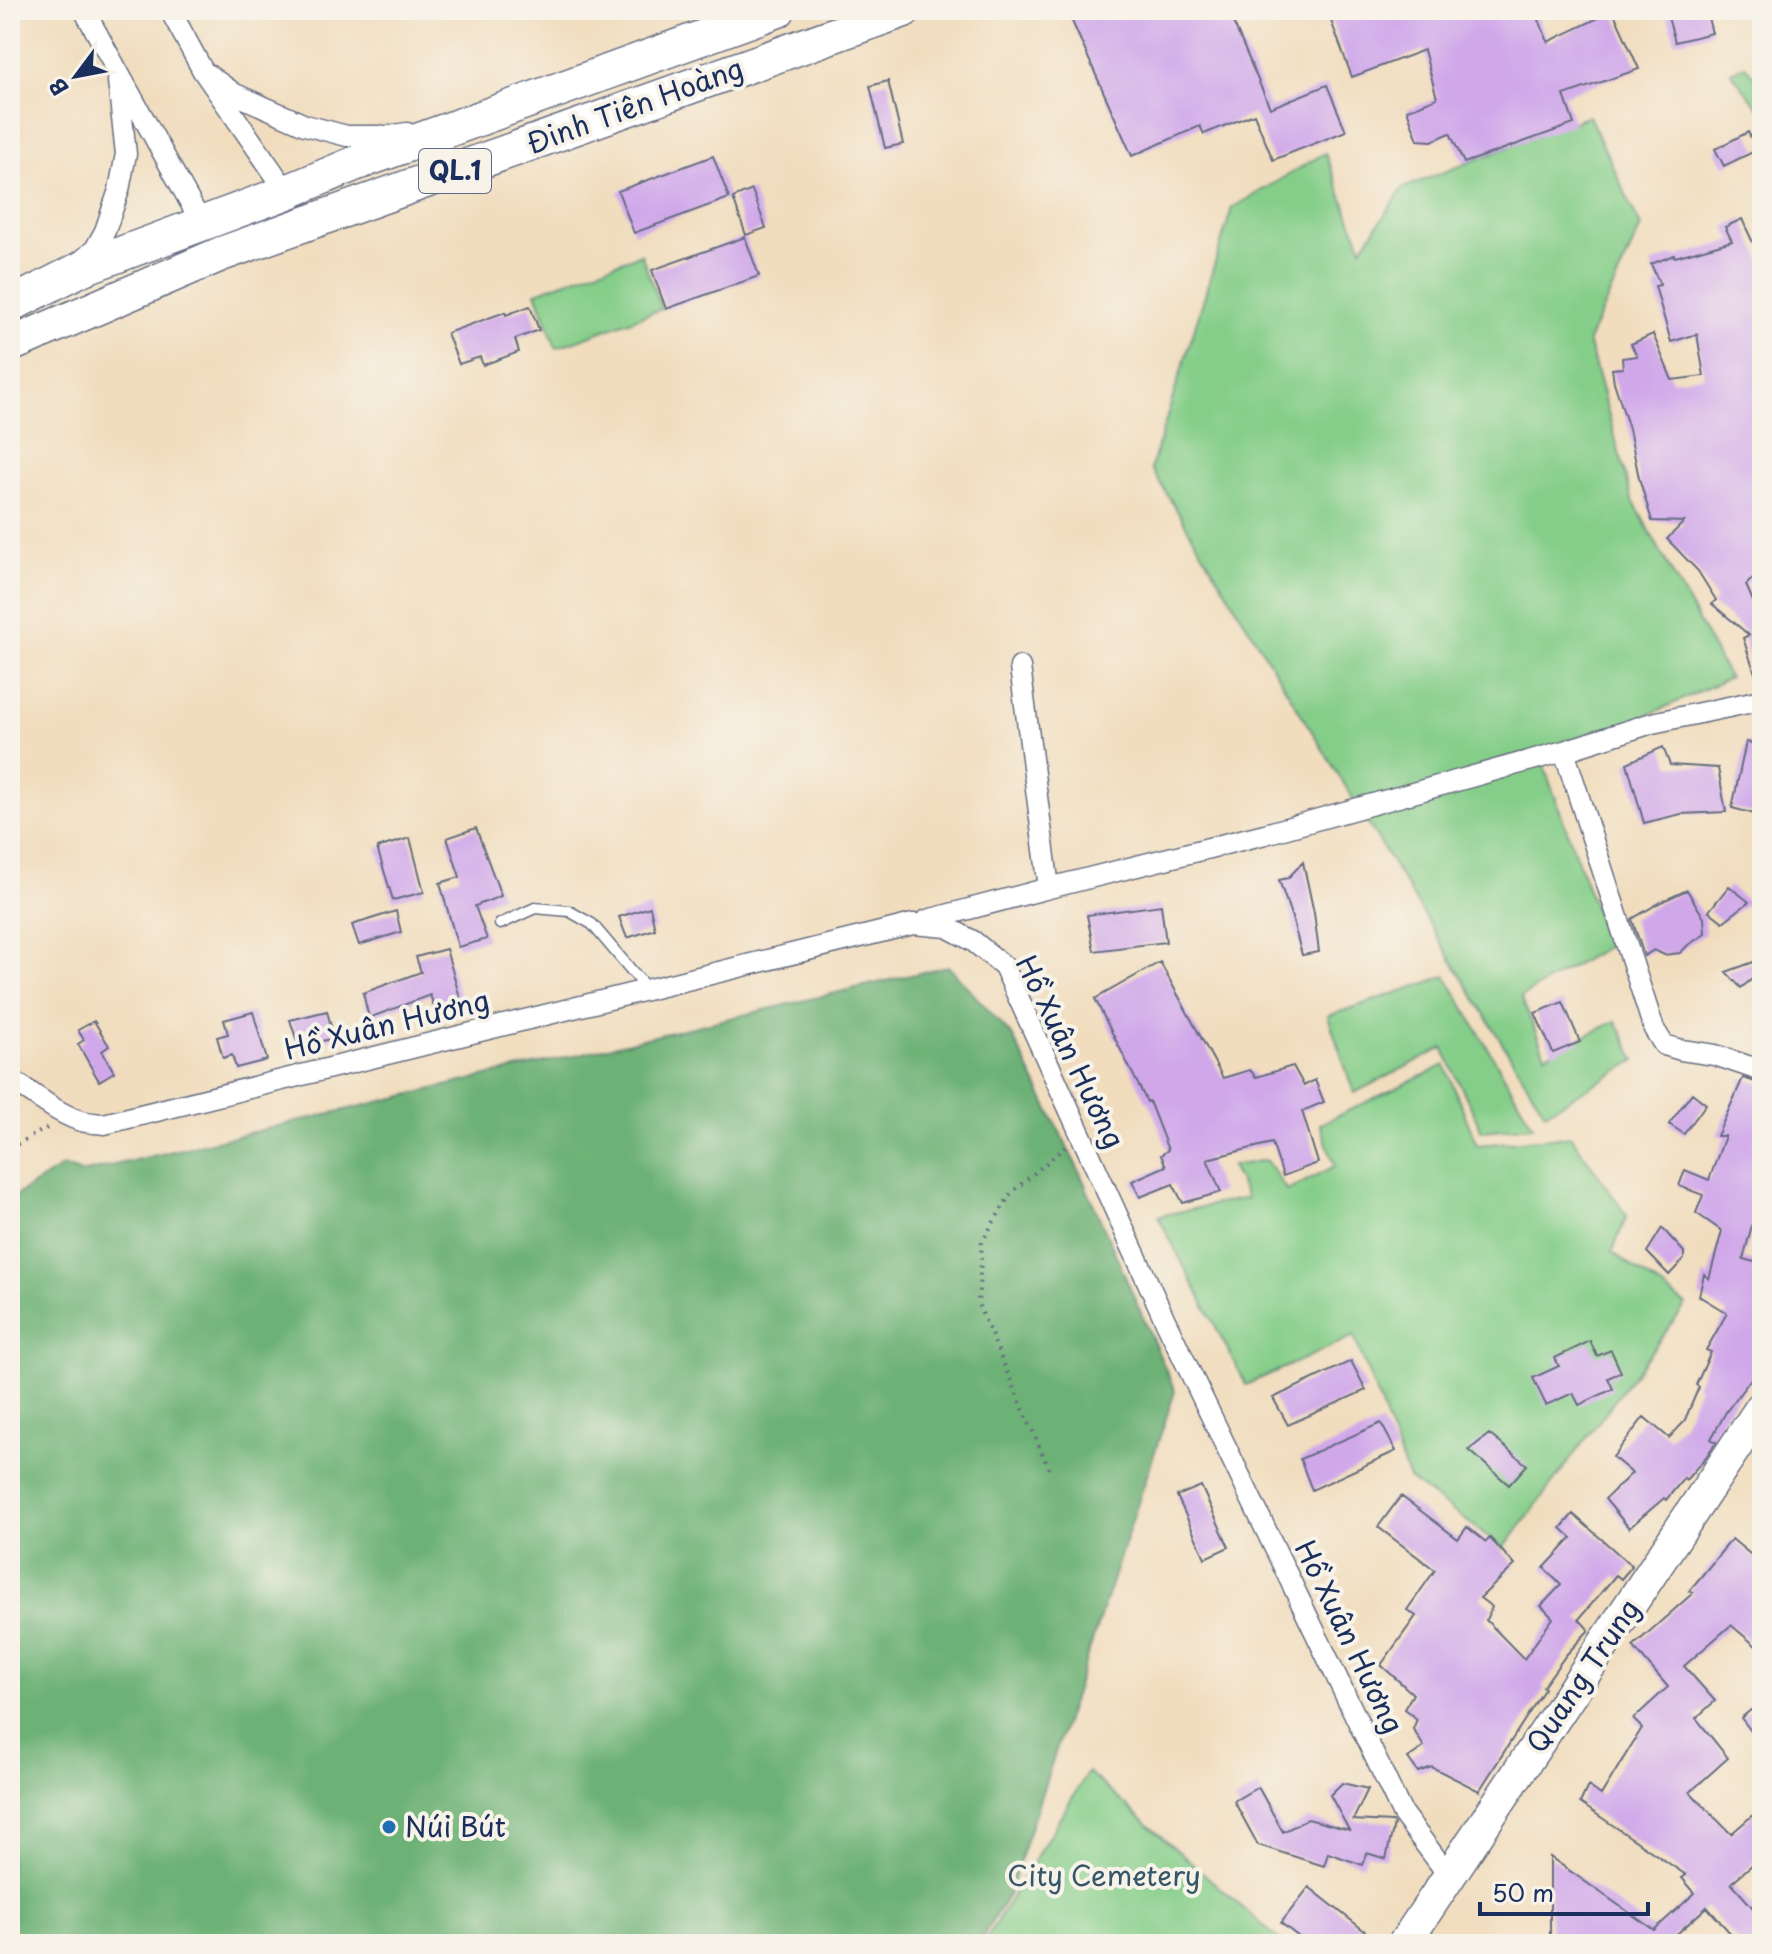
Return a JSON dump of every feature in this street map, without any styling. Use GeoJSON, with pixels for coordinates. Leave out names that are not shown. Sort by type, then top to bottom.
{"type":"FeatureCollection","features":[{"type":"Feature","properties":{"kind":"highway","name":"Đinh Tiên Hoàng"},"geometry":{"type":"LineString","coordinates":[[10,305],[83,268],[354,164],[778,10]]}},
{"type":"Feature","properties":{"kind":"highway","name":"Đinh Tiên Hoàng"},"geometry":{"type":"LineString","coordinates":[[10,345],[231,250],[904,10]]}},
{"type":"Feature","properties":{"kind":"main road","name":"Quang Trung"},"geometry":{"type":"LineString","coordinates":[[1404,1944],[1762,1407]]}},
{"type":"Feature","properties":{"kind":"street"},"geometry":{"type":"LineString","coordinates":[[84,10],[202,224]]}},
{"type":"Feature","properties":{"kind":"street"},"geometry":{"type":"LineString","coordinates":[[170,10],[203,71],[287,192]]}},
{"type":"Feature","properties":{"kind":"street"},"geometry":{"type":"LineString","coordinates":[[62,278],[95,249],[105,231],[119,190],[126,154],[117,69]]}},
{"type":"Feature","properties":{"kind":"street"},"geometry":{"type":"LineString","coordinates":[[203,71],[235,94],[305,125],[347,136],[387,136],[462,124]]}},
{"type":"Feature","properties":{"kind":"street"},"geometry":{"type":"LineString","coordinates":[[1020,667],[1049,888]]}},
{"type":"Feature","properties":{"kind":"street"},"geometry":{"type":"LineString","coordinates":[[913,924],[1265,834],[1564,751],[1652,723],[1762,700]]}},
{"type":"Feature","properties":{"kind":"street"},"geometry":{"type":"LineString","coordinates":[[1564,751],[1654,1029],[1664,1045],[1715,1055],[1762,1071]]}},
{"type":"Feature","properties":{"kind":"street","name":"Hồ Xuân Hương"},"geometry":{"type":"LineString","coordinates":[[10,1079],[80,1121],[104,1124],[913,924],[947,927],[973,941],[1004,966],[1165,1320],[1402,1813],[1449,1876]]}},
{"type":"Feature","properties":{"kind":"lane"},"geometry":{"type":"LineString","coordinates":[[500,924],[535,908],[569,911],[592,924],[648,990]]}},
{"type":"Feature","properties":{"kind":"path"},"geometry":{"type":"LineString","coordinates":[[10,1148],[70,1116]]}},
{"type":"Feature","properties":{"kind":"path"},"geometry":{"type":"LineString","coordinates":[[1049,1469],[978,1304],[982,1242],[1011,1193],[1080,1133]]}},
{"type":"Feature","properties":{"kind":"green space"},"geometry":{"type":"Polygon","coordinates":[[[1745,65],[1762,87],[1762,105],[1758,107],[1731,72],[1745,65]]]}},
{"type":"Feature","properties":{"kind":"green space"},"geometry":{"type":"Polygon","coordinates":[[[1589,116],[1641,227],[1588,341],[1632,499],[1729,678],[1543,763],[1608,946],[1521,997],[1545,1055],[1616,1021],[1636,1060],[1545,1113],[1151,468],[1232,208],[1325,153],[1362,248],[1403,188],[1589,116]]]}},
{"type":"Feature","properties":{"kind":"green space"},"geometry":{"type":"Polygon","coordinates":[[[641,254],[662,309],[556,348],[536,292],[641,254]]]}},
{"type":"Feature","properties":{"kind":"green space"},"geometry":{"type":"Polygon","coordinates":[[[948,966],[1013,1037],[1080,1173],[1175,1391],[1008,1895],[978,1944],[10,1944],[10,1199],[63,1166],[81,1173],[948,966]]]}},
{"type":"Feature","properties":{"kind":"green space"},"geometry":{"type":"Polygon","coordinates":[[[1446,976],[1533,1126],[1482,1131],[1443,1048],[1354,1093],[1328,1016],[1446,976]]]}},
{"type":"Feature","properties":{"kind":"green space"},"geometry":{"type":"Polygon","coordinates":[[[1445,1065],[1477,1145],[1571,1136],[1627,1216],[1612,1252],[1686,1305],[1504,1548],[1409,1479],[1354,1336],[1246,1385],[1158,1216],[1247,1198],[1231,1166],[1266,1160],[1287,1191],[1335,1166],[1320,1124],[1445,1065]]]}},
{"type":"Feature","properties":{"kind":"green space","name":"City Cemetery"},"geometry":{"type":"Polygon","coordinates":[[[1088,1772],[1284,1944],[983,1944],[1088,1772]]]}},
{"type":"Feature","properties":{"kind":"building"},"geometry":{"type":"Polygon","coordinates":[[[1067,10],[1228,10],[1270,108],[1327,85],[1346,131],[1273,160],[1254,114],[1204,134],[1200,126],[1132,156],[1067,10]]]}},
{"type":"Feature","properties":{"kind":"building"},"geometry":{"type":"Polygon","coordinates":[[[1327,10],[1516,10],[1518,16],[1535,10],[1548,42],[1613,11],[1639,69],[1564,95],[1574,124],[1464,163],[1450,133],[1432,141],[1418,140],[1407,110],[1437,98],[1424,50],[1352,77],[1327,10]]]}},
{"type":"Feature","properties":{"kind":"building"},"geometry":{"type":"Polygon","coordinates":[[[1666,10],[1706,10],[1712,33],[1675,42],[1666,10]]]}},
{"type":"Feature","properties":{"kind":"building"},"geometry":{"type":"Polygon","coordinates":[[[888,81],[903,144],[885,148],[870,86],[888,81]]]}},
{"type":"Feature","properties":{"kind":"building"},"geometry":{"type":"Polygon","coordinates":[[[1748,132],[1757,150],[1724,166],[1715,149],[1748,132]]]}},
{"type":"Feature","properties":{"kind":"building"},"geometry":{"type":"Polygon","coordinates":[[[713,156],[729,198],[634,233],[618,191],[713,156]]]}},
{"type":"Feature","properties":{"kind":"building"},"geometry":{"type":"Polygon","coordinates":[[[752,190],[766,228],[746,235],[733,198],[752,190]]]}},
{"type":"Feature","properties":{"kind":"building"},"geometry":{"type":"Polygon","coordinates":[[[1742,219],[1762,262],[1762,569],[1746,585],[1762,622],[1762,685],[1759,685],[1743,638],[1749,635],[1712,604],[1716,600],[1698,571],[1667,539],[1684,522],[1652,521],[1612,369],[1623,368],[1622,358],[1637,356],[1631,344],[1653,334],[1672,380],[1704,376],[1697,334],[1671,342],[1655,286],[1660,285],[1651,264],[1732,241],[1725,227],[1742,219]]]}},
{"type":"Feature","properties":{"kind":"building"},"geometry":{"type":"Polygon","coordinates":[[[745,237],[759,276],[666,309],[652,270],[745,237]]]}},
{"type":"Feature","properties":{"kind":"building"},"geometry":{"type":"Polygon","coordinates":[[[530,306],[539,330],[515,339],[519,352],[483,365],[480,357],[459,364],[447,333],[530,306]]]}},
{"type":"Feature","properties":{"kind":"building"},"geometry":{"type":"Polygon","coordinates":[[[1746,742],[1762,745],[1762,816],[1732,808],[1746,742]]]}},
{"type":"Feature","properties":{"kind":"building"},"geometry":{"type":"Polygon","coordinates":[[[1663,747],[1670,765],[1718,768],[1726,812],[1681,814],[1644,823],[1627,763],[1663,747]]]}},
{"type":"Feature","properties":{"kind":"building"},"geometry":{"type":"Polygon","coordinates":[[[476,828],[501,896],[475,906],[487,939],[458,947],[440,883],[460,877],[447,838],[476,828]]]}},
{"type":"Feature","properties":{"kind":"building"},"geometry":{"type":"Polygon","coordinates":[[[410,838],[424,892],[393,900],[377,848],[410,838]]]}},
{"type":"Feature","properties":{"kind":"building"},"geometry":{"type":"Polygon","coordinates":[[[1303,862],[1319,952],[1302,955],[1279,880],[1288,878],[1303,862]]]}},
{"type":"Feature","properties":{"kind":"building"},"geometry":{"type":"Polygon","coordinates":[[[1729,886],[1749,902],[1723,922],[1709,911],[1729,886]]]}},
{"type":"Feature","properties":{"kind":"building"},"geometry":{"type":"Polygon","coordinates":[[[1687,890],[1704,918],[1705,934],[1680,953],[1664,955],[1654,950],[1644,956],[1632,919],[1687,890]]]}},
{"type":"Feature","properties":{"kind":"building"},"geometry":{"type":"Polygon","coordinates":[[[1161,905],[1166,942],[1094,951],[1087,915],[1161,905]]]}},
{"type":"Feature","properties":{"kind":"building"},"geometry":{"type":"Polygon","coordinates":[[[650,907],[655,929],[627,938],[619,917],[650,907]]]}},
{"type":"Feature","properties":{"kind":"building"},"geometry":{"type":"Polygon","coordinates":[[[396,911],[401,932],[359,945],[352,925],[396,911]]]}},
{"type":"Feature","properties":{"kind":"building"},"geometry":{"type":"Polygon","coordinates":[[[446,949],[463,1008],[437,1015],[430,995],[369,1018],[363,993],[421,972],[416,957],[446,949]]]}},
{"type":"Feature","properties":{"kind":"building"},"geometry":{"type":"Polygon","coordinates":[[[1762,959],[1762,971],[1741,988],[1726,972],[1762,959]]]}},
{"type":"Feature","properties":{"kind":"building"},"geometry":{"type":"Polygon","coordinates":[[[1160,962],[1223,1078],[1250,1070],[1256,1077],[1293,1066],[1304,1086],[1315,1080],[1324,1102],[1302,1111],[1318,1163],[1283,1176],[1272,1143],[1207,1159],[1221,1192],[1183,1203],[1173,1184],[1140,1197],[1132,1181],[1166,1166],[1161,1155],[1168,1150],[1149,1101],[1095,999],[1160,962]]]}},
{"type":"Feature","properties":{"kind":"building"},"geometry":{"type":"Polygon","coordinates":[[[1563,1002],[1580,1042],[1553,1053],[1535,1013],[1563,1002]]]}},
{"type":"Feature","properties":{"kind":"building"},"geometry":{"type":"Polygon","coordinates":[[[327,1011],[334,1038],[299,1047],[290,1020],[327,1011]]]}},
{"type":"Feature","properties":{"kind":"building"},"geometry":{"type":"Polygon","coordinates":[[[253,1012],[267,1060],[236,1068],[232,1055],[223,1058],[217,1037],[228,1034],[224,1020],[253,1012]]]}},
{"type":"Feature","properties":{"kind":"building"},"geometry":{"type":"Polygon","coordinates":[[[94,1021],[109,1046],[102,1051],[114,1072],[99,1081],[78,1044],[84,1040],[78,1030],[94,1021]]]}},
{"type":"Feature","properties":{"kind":"building"},"geometry":{"type":"Polygon","coordinates":[[[1743,1078],[1762,1084],[1762,1227],[1752,1225],[1743,1259],[1762,1264],[1762,1364],[1726,1412],[1711,1439],[1716,1442],[1706,1457],[1666,1500],[1664,1498],[1629,1528],[1605,1499],[1632,1473],[1613,1457],[1644,1417],[1669,1438],[1684,1422],[1711,1352],[1706,1350],[1727,1313],[1699,1296],[1704,1274],[1709,1279],[1722,1231],[1696,1213],[1703,1195],[1679,1186],[1685,1170],[1709,1180],[1725,1136],[1717,1136],[1743,1078]]]}},
{"type":"Feature","properties":{"kind":"building"},"geometry":{"type":"Polygon","coordinates":[[[1692,1093],[1706,1104],[1684,1134],[1669,1124],[1692,1093]]]}},
{"type":"Feature","properties":{"kind":"building"},"geometry":{"type":"Polygon","coordinates":[[[1662,1228],[1684,1252],[1684,1259],[1669,1275],[1647,1252],[1662,1228]]]}},
{"type":"Feature","properties":{"kind":"building"},"geometry":{"type":"Polygon","coordinates":[[[1590,1341],[1597,1356],[1611,1350],[1621,1372],[1608,1378],[1613,1389],[1579,1405],[1573,1393],[1546,1405],[1533,1378],[1559,1366],[1555,1358],[1590,1341]]]}},
{"type":"Feature","properties":{"kind":"building"},"geometry":{"type":"Polygon","coordinates":[[[1351,1361],[1366,1390],[1288,1425],[1273,1398],[1351,1361]]]}},
{"type":"Feature","properties":{"kind":"building"},"geometry":{"type":"Polygon","coordinates":[[[1381,1423],[1396,1451],[1312,1490],[1300,1459],[1381,1423]]]}},
{"type":"Feature","properties":{"kind":"building"},"geometry":{"type":"Polygon","coordinates":[[[1489,1434],[1527,1465],[1509,1485],[1469,1450],[1489,1434]]]}},
{"type":"Feature","properties":{"kind":"building"},"geometry":{"type":"Polygon","coordinates":[[[1201,1486],[1229,1547],[1205,1558],[1177,1496],[1201,1486]]]}},
{"type":"Feature","properties":{"kind":"building"},"geometry":{"type":"Polygon","coordinates":[[[1401,1496],[1458,1539],[1467,1527],[1486,1542],[1490,1538],[1515,1565],[1480,1598],[1492,1607],[1486,1620],[1524,1659],[1553,1618],[1541,1606],[1561,1585],[1544,1568],[1572,1538],[1561,1528],[1573,1514],[1632,1566],[1621,1579],[1616,1575],[1579,1619],[1589,1630],[1543,1687],[1479,1791],[1432,1767],[1418,1772],[1408,1758],[1424,1747],[1413,1729],[1417,1719],[1404,1709],[1413,1694],[1381,1665],[1416,1616],[1407,1610],[1435,1570],[1378,1527],[1401,1496]]]}},
{"type":"Feature","properties":{"kind":"building"},"geometry":{"type":"Polygon","coordinates":[[[1732,1539],[1762,1564],[1762,1651],[1731,1625],[1684,1666],[1715,1701],[1696,1718],[1728,1758],[1690,1792],[1731,1834],[1762,1807],[1762,1856],[1731,1883],[1762,1918],[1762,1944],[1740,1944],[1707,1907],[1669,1941],[1673,1944],[1550,1944],[1550,1857],[1654,1930],[1695,1893],[1682,1878],[1686,1875],[1580,1803],[1588,1786],[1601,1795],[1642,1728],[1633,1719],[1668,1687],[1633,1646],[1693,1593],[1689,1591],[1732,1539]]]}},
{"type":"Feature","properties":{"kind":"building"},"geometry":{"type":"Polygon","coordinates":[[[1762,1701],[1762,1745],[1741,1718],[1762,1701]]]}},
{"type":"Feature","properties":{"kind":"building"},"geometry":{"type":"Polygon","coordinates":[[[1342,1783],[1368,1789],[1353,1820],[1394,1824],[1386,1859],[1367,1853],[1363,1865],[1328,1853],[1324,1866],[1258,1845],[1234,1801],[1258,1787],[1283,1832],[1308,1819],[1349,1830],[1330,1795],[1342,1783]]]}},
{"type":"Feature","properties":{"kind":"building"},"geometry":{"type":"Polygon","coordinates":[[[1309,1887],[1381,1944],[1308,1944],[1281,1923],[1309,1887]]]}},
{"type":"Feature","properties":{"kind":"place","name":"Núi Bút"},"geometry":{"type":"Point","coordinates":[389,1827]}}]}
